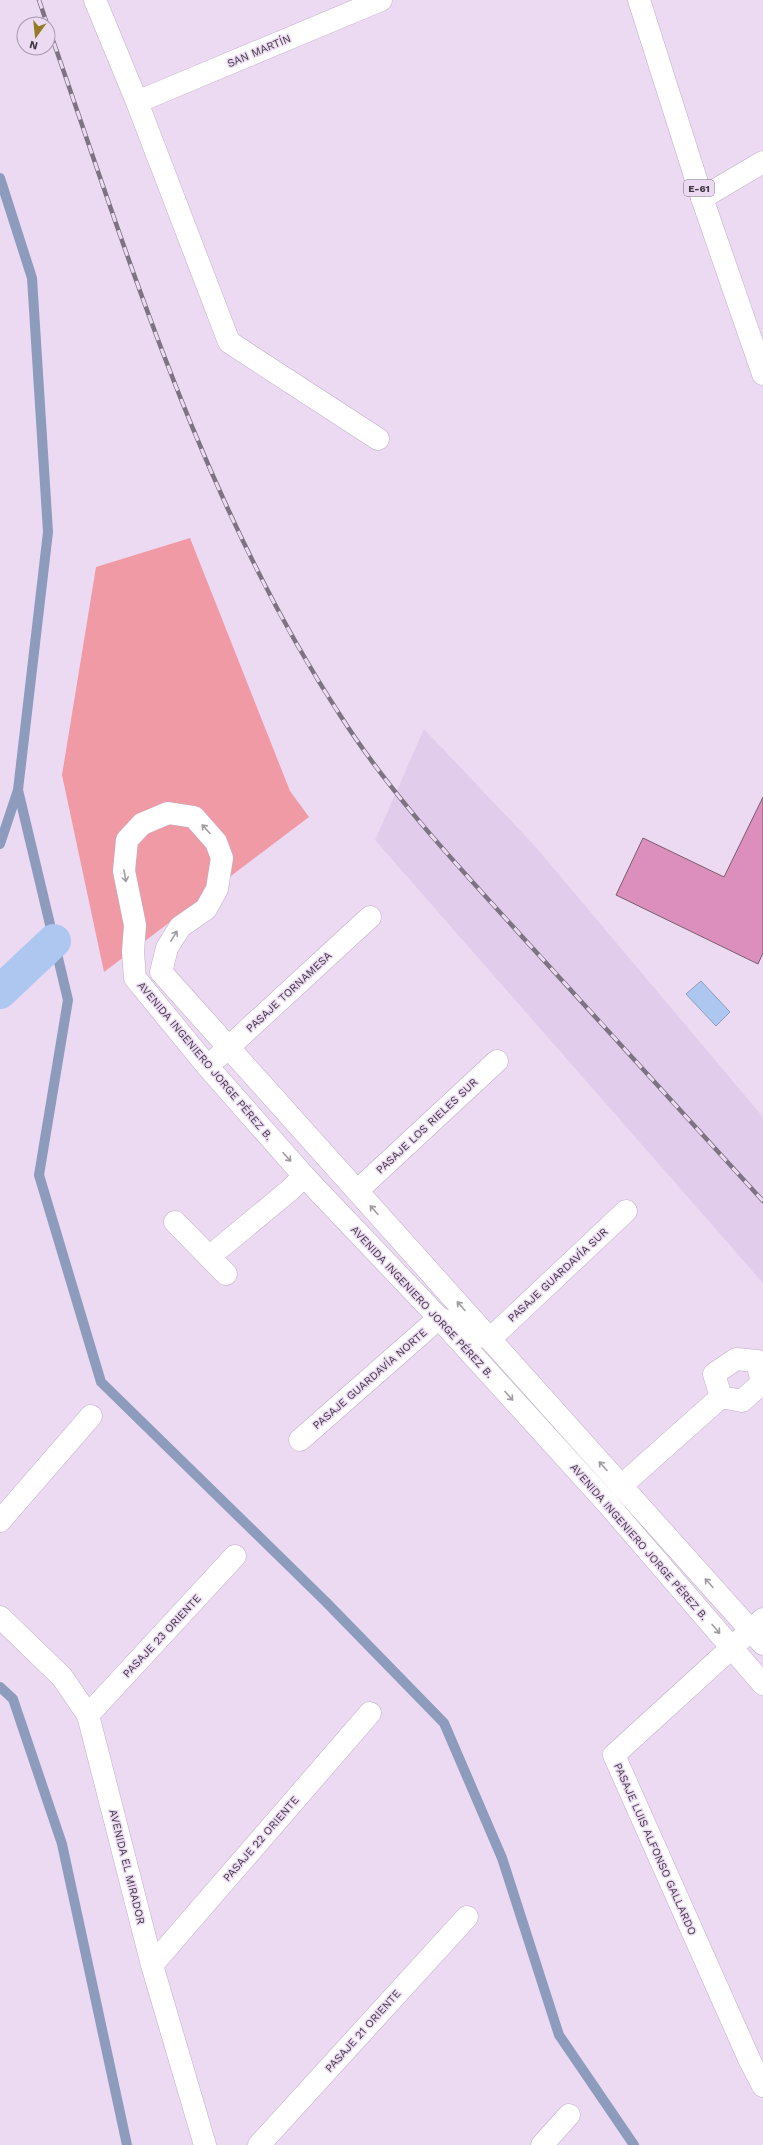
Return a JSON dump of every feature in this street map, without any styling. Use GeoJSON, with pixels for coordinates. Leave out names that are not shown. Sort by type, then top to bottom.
{"type":"FeatureCollection","features":[{"type":"Feature","properties":{"kind":"street"},"geometry":{"type":"LineString","coordinates":[[95,0],[137,102],[229,342],[378,439]]}},
{"type":"Feature","properties":{"kind":"street","name":"SAN MARTÍN"},"geometry":{"type":"LineString","coordinates":[[137,102],[381,0]]}},
{"type":"Feature","properties":{"kind":"street","name":"E-61"},"geometry":{"type":"LineString","coordinates":[[639,0],[702,198],[763,374]]}},
{"type":"Feature","properties":{"kind":"street"},"geometry":{"type":"LineString","coordinates":[[702,198],[763,162]]}},
{"type":"Feature","properties":{"kind":"street","name":"AVENIDA INGENIERO JORGE PÉREZ B."},"geometry":{"type":"LineString","coordinates":[[759,1631],[622,1486],[161,972],[167,948],[180,927],[206,909],[217,889],[222,858],[216,842],[194,817],[168,813],[142,824],[127,840],[124,871],[135,925],[133,952],[135,978],[208,1067],[304,1176],[439,1318],[606,1503],[763,1684]]}},
{"type":"Feature","properties":{"kind":"street","name":"PASAJE TORNAMESA"},"geometry":{"type":"LineString","coordinates":[[208,1067],[370,917]]}},
{"type":"Feature","properties":{"kind":"street","name":"PASAJE LOS RIELES SUR"},"geometry":{"type":"LineString","coordinates":[[357,1191],[497,1061]]}},
{"type":"Feature","properties":{"kind":"street"},"geometry":{"type":"LineString","coordinates":[[209,1257],[290,1190],[304,1176]]}},
{"type":"Feature","properties":{"kind":"street","name":"PASAJE GUARDAVÍA SUR"},"geometry":{"type":"LineString","coordinates":[[490,1339],[626,1211]]}},
{"type":"Feature","properties":{"kind":"street"},"geometry":{"type":"LineString","coordinates":[[175,1222],[226,1274]]}},
{"type":"Feature","properties":{"kind":"street"},"geometry":{"type":"LineString","coordinates":[[439,1318],[490,1339]]}},
{"type":"Feature","properties":{"kind":"street","name":"PASAJE GUARDAVÍA NORTE"},"geometry":{"type":"LineString","coordinates":[[300,1440],[439,1318]]}},
{"type":"Feature","properties":{"kind":"street"},"geometry":{"type":"LineString","coordinates":[[622,1486],[721,1397]]}},
{"type":"Feature","properties":{"kind":"street"},"geometry":{"type":"LineString","coordinates":[[0,1521],[92,1416]]}},
{"type":"Feature","properties":{"kind":"street","name":"PASAJE 23 ORIENTE"},"geometry":{"type":"LineString","coordinates":[[88,1715],[235,1556]]}},
{"type":"Feature","properties":{"kind":"street","name":"AVENIDA EL MIRADOR"},"geometry":{"type":"LineString","coordinates":[[0,1617],[62,1677],[88,1715],[152,1965],[205,2145]]}},
{"type":"Feature","properties":{"kind":"street","name":"PASAJE LUIS ALFONSO GALLARDO"},"geometry":{"type":"LineString","coordinates":[[756,2055],[614,1755],[732,1648],[759,1631]]}},
{"type":"Feature","properties":{"kind":"street","name":"PASAJE 22 ORIENTE"},"geometry":{"type":"LineString","coordinates":[[152,1965],[370,1713]]}},
{"type":"Feature","properties":{"kind":"street","name":"PASAJE 21 ORIENTE"},"geometry":{"type":"LineString","coordinates":[[259,2145],[467,1916]]}},
{"type":"Feature","properties":{"kind":"street"},"geometry":{"type":"LineString","coordinates":[[756,2055],[763,2086]]}},
{"type":"Feature","properties":{"kind":"street"},"geometry":{"type":"LineString","coordinates":[[542,2145],[569,2115]]}},
{"type":"Feature","properties":{"kind":"shaded area"},"geometry":{"type":"Polygon","coordinates":[[[190,538],[290,791],[309,817],[104,972],[62,775],[96,567],[190,538]]]}},
{"type":"Feature","properties":{"kind":"shaded area"},"geometry":{"type":"Polygon","coordinates":[[[424,729],[534,845],[763,1117],[763,1283],[375,840],[424,729]]]}},
{"type":"Feature","properties":{"kind":"water"},"geometry":{"type":"Polygon","coordinates":[[[701,981],[730,1012],[716,1026],[686,994],[701,981]]]}},
{"type":"Feature","properties":{"kind":"building"},"geometry":{"type":"Polygon","coordinates":[[[763,797],[763,953],[758,964],[616,895],[643,838],[724,877],[763,797]]]}},
{"type":"Feature","properties":{"kind":"waterway"},"geometry":{"type":"LineString","coordinates":[[0,178],[32,278],[48,532],[18,790],[68,1000],[39,1175],[101,1382],[326,1602],[444,1723],[502,1858],[559,2035],[634,2145]]}},
{"type":"Feature","properties":{"kind":"waterway"},"geometry":{"type":"LineString","coordinates":[[0,844],[18,790]]}},
{"type":"Feature","properties":{"kind":"waterway"},"geometry":{"type":"LineString","coordinates":[[0,992],[54,941]]}},
{"type":"Feature","properties":{"kind":"waterway"},"geometry":{"type":"LineString","coordinates":[[0,1687],[13,1699],[62,1844],[127,2145]]}},
{"type":"Feature","properties":{"kind":"railway"},"geometry":{"type":"LineString","coordinates":[[39,0],[44,16]]}},
{"type":"Feature","properties":{"kind":"railway"},"geometry":{"type":"LineString","coordinates":[[56,49],[140,292],[173,380],[209,467],[248,552],[291,635],[340,715],[382,775],[429,832],[477,887],[763,1201]]}}]}
